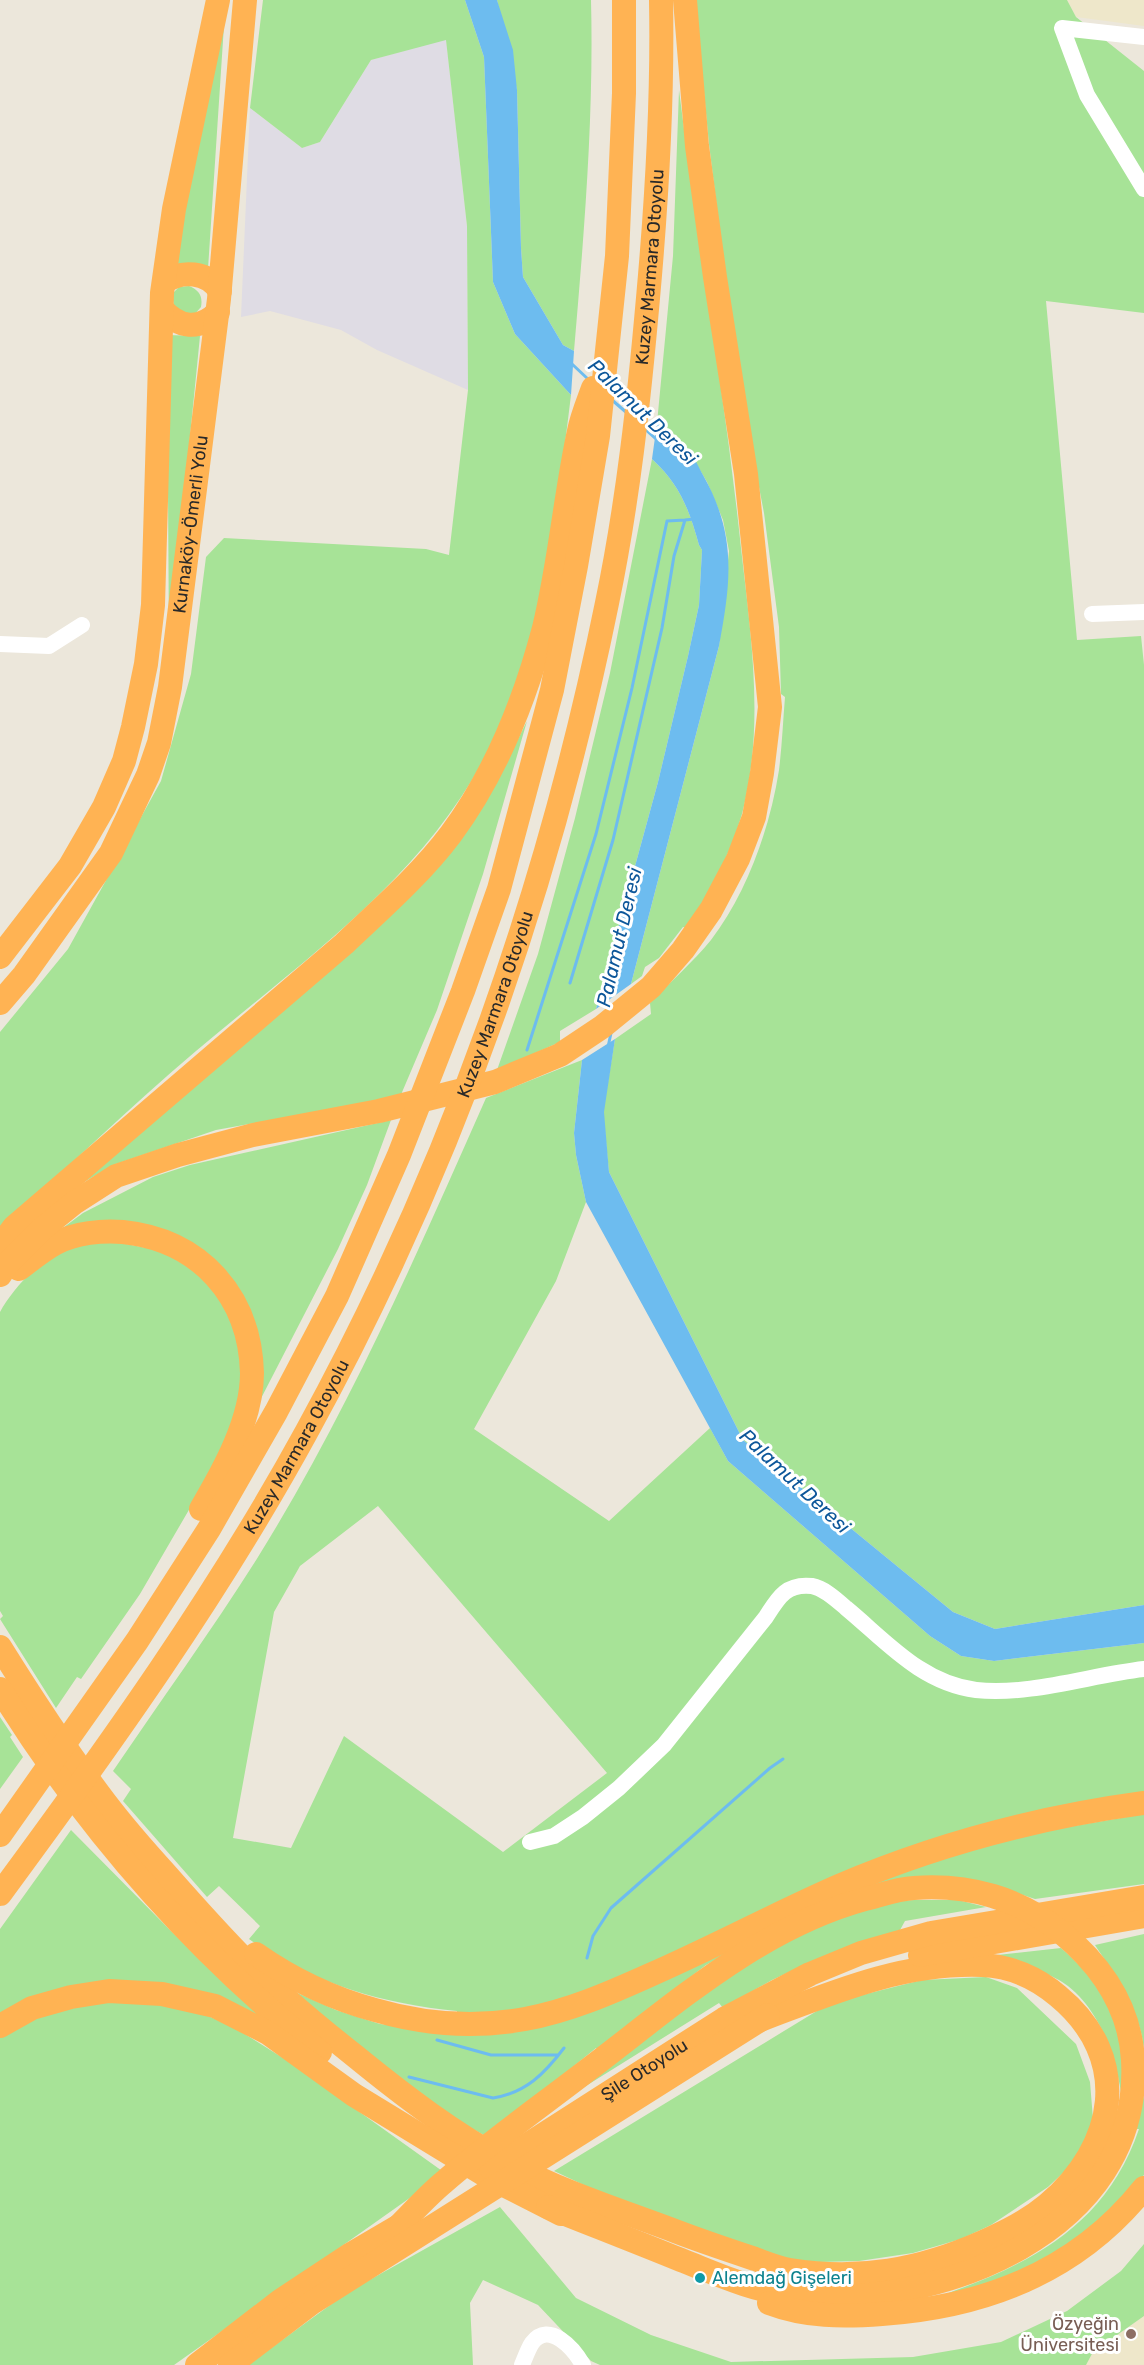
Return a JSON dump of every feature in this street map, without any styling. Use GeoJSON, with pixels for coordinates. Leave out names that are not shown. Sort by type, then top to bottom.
{"type":"FeatureCollection","features":[{"type":"Feature","properties":{"kind":"highway","name":"Kurnaköy-Ömerli Yolu"},"geometry":{"type":"LineString","coordinates":[[0,957],[70,866],[104,807],[124,760],[133,727],[142,684],[153,605],[164,282],[174,209],[218,0]]}},
{"type":"Feature","properties":{"kind":"highway","name":"Kurnaköy-Ömerli Yolu"},"geometry":{"type":"LineString","coordinates":[[0,1003],[24,975],[111,853],[135,806],[159,743],[170,687],[219,301],[245,0]]}},
{"type":"Feature","properties":{"kind":"highway","name":"Kuzey Marmara Otoyolu"},"geometry":{"type":"LineString","coordinates":[[0,1835],[137,1641],[209,1529],[276,1412],[337,1296],[399,1155],[430,1080],[499,889],[552,690],[576,566],[588,433],[607,346],[617,256],[624,93],[624,0]]}},
{"type":"Feature","properties":{"kind":"highway","name":"Kuzey Marmara Otoyolu"},"geometry":{"type":"LineString","coordinates":[[0,1894],[184,1634],[242,1543],[306,1433],[371,1307],[478,1062],[526,922],[570,765],[608,602],[640,390],[658,189],[662,53],[661,0]]}},
{"type":"Feature","properties":{"kind":"highway"},"geometry":{"type":"LineString","coordinates":[[0,1275],[7,1264],[42,1229],[74,1203],[116,1176],[178,1155],[253,1135],[379,1111],[495,1082],[560,1055],[602,1028],[651,987],[683,950],[711,910],[738,859],[754,817],[770,707],[746,474],[715,277],[698,146],[685,0]]}},
{"type":"Feature","properties":{"kind":"highway"},"geometry":{"type":"LineString","coordinates":[[162,309],[168,317],[190,325],[207,322],[219,301],[216,284],[199,275],[177,276],[164,282]]}},
{"type":"Feature","properties":{"kind":"highway"},"geometry":{"type":"LineString","coordinates":[[0,1246],[14,1227],[344,944],[396,895],[451,834],[486,781],[523,696],[544,627],[563,529],[588,433]]}},
{"type":"Feature","properties":{"kind":"highway"},"geometry":{"type":"LineString","coordinates":[[0,1292],[19,1269],[58,1242],[95,1232],[117,1231],[160,1238],[196,1258],[226,1288],[238,1309],[249,1342],[252,1373],[250,1396],[237,1437],[213,1488],[177,1550],[137,1641]]}},
{"type":"Feature","properties":{"kind":"highway"},"geometry":{"type":"LineString","coordinates":[[0,1647],[35,1724]]}},
{"type":"Feature","properties":{"kind":"highway"},"geometry":{"type":"LineString","coordinates":[[0,1689],[35,1724],[99,1813],[139,1880],[273,2014],[436,2146]]}},
{"type":"Feature","properties":{"kind":"highway"},"geometry":{"type":"LineString","coordinates":[[205,1918],[283,1972],[339,1999],[395,2016],[443,2023],[483,2023],[525,2019],[596,1999],[685,1960],[801,1903],[912,1857],[1072,1816],[1144,1803]]}},
{"type":"Feature","properties":{"kind":"highway"},"geometry":{"type":"LineString","coordinates":[[99,1813],[257,1972],[317,2025],[418,2105],[627,2251],[785,2309],[818,2315],[861,2316],[931,2310],[999,2293],[1038,2276],[1101,2233],[1144,2188]]}},
{"type":"Feature","properties":{"kind":"highway"},"geometry":{"type":"LineString","coordinates":[[396,2229],[442,2184],[708,1978],[779,1932],[847,1904],[915,1888],[951,1888],[990,1894],[1034,1912],[1095,1962],[1107,1979],[1118,2002],[1132,2048],[1133,2090],[1130,2109],[1119,2147],[1100,2179],[1055,2225],[1024,2248],[922,2288],[828,2296],[791,2295],[751,2287],[554,2198]]}},
{"type":"Feature","properties":{"kind":"highway","name":"Şile Otoyolu"},"geometry":{"type":"LineString","coordinates":[[197,2365],[280,2301],[351,2254],[396,2229],[724,2019],[810,1974],[861,1953],[920,1935],[1144,1897]]}},
{"type":"Feature","properties":{"kind":"highway","name":"Şile Otoyolu"},"geometry":{"type":"LineString","coordinates":[[230,2365],[313,2302],[755,2022],[820,1988],[890,1962],[964,1946],[1144,1916]]}},
{"type":"Feature","properties":{"kind":"highway"},"geometry":{"type":"LineString","coordinates":[[0,2026],[32,2008],[71,1997],[109,1991],[162,1994],[215,2006],[268,2033],[354,2095],[490,2178],[786,2270],[839,2274],[891,2272],[947,2258],[1006,2232],[1046,2206],[1074,2179],[1092,2153],[1102,2131],[1107,2109],[1107,2079],[1103,2057],[1094,2036],[1076,2011],[1053,1991],[1026,1974],[987,1965],[914,1969],[856,1984],[755,2022]]}},
{"type":"Feature","properties":{"kind":"street"},"geometry":{"type":"LineString","coordinates":[[1144,37],[1062,28],[1087,95],[1144,189]]}},
{"type":"Feature","properties":{"kind":"street"},"geometry":{"type":"LineString","coordinates":[[1092,614],[1144,612]]}},
{"type":"Feature","properties":{"kind":"street"},"geometry":{"type":"LineString","coordinates":[[0,644],[49,646],[82,625]]}},
{"type":"Feature","properties":{"kind":"street"},"geometry":{"type":"LineString","coordinates":[[530,1842],[554,1836],[583,1817],[627,1781],[664,1745],[692,1712],[766,1617],[780,1594],[799,1586],[814,1586],[831,1596],[918,1669],[944,1681],[975,1689],[1006,1690],[1144,1669]]}},
{"type":"Feature","properties":{"kind":"street"},"geometry":{"type":"LineString","coordinates":[[522,2365],[538,2337],[553,2334],[558,2336],[579,2357],[584,2365]]}},
{"type":"Feature","properties":{"kind":"shaded area"},"geometry":{"type":"Polygon","coordinates":[[[1067,0],[1144,0],[1144,26],[1076,17],[1067,0]]]}},
{"type":"Feature","properties":{"kind":"shaded area"},"geometry":{"type":"Polygon","coordinates":[[[446,39],[467,226],[468,390],[377,350],[341,330],[270,311],[241,317],[250,108],[302,148],[320,142],[371,60],[446,39]]]}},
{"type":"Feature","properties":{"kind":"shaded area","name":"Özyeğin Üniversitesi"},"geometry":{"type":"Polygon","coordinates":[[[1144,2316],[1144,2365],[1086,2365],[1093,2352],[1144,2316]]]}},
{"type":"Feature","properties":{"kind":"green space"},"geometry":{"type":"Polygon","coordinates":[[[263,0],[465,0],[484,57],[493,282],[515,334],[571,395],[546,570],[525,657],[511,699],[494,739],[468,787],[436,831],[401,872],[363,910],[322,947],[196,1051],[0,1229],[0,1032],[68,949],[161,781],[191,674],[206,557],[224,538],[426,549],[449,555],[468,390],[467,226],[446,40],[371,60],[320,142],[302,148],[250,108],[263,0]]]}},
{"type":"Feature","properties":{"kind":"green space"},"geometry":{"type":"Polygon","coordinates":[[[497,0],[591,0],[590,132],[574,351],[563,345],[523,277],[517,90],[497,0]]]}},
{"type":"Feature","properties":{"kind":"green space"},"geometry":{"type":"Polygon","coordinates":[[[695,0],[1067,0],[1076,17],[1144,71],[1144,313],[1046,301],[1077,640],[1141,636],[1144,665],[1144,1605],[995,1629],[953,1612],[743,1440],[609,1172],[603,1112],[615,1039],[651,1014],[650,1003],[711,940],[736,902],[755,859],[770,814],[779,770],[785,697],[781,694],[779,627],[764,513],[738,378],[709,144],[695,0]]]}},
{"type":"Feature","properties":{"kind":"green space"},"geometry":{"type":"Polygon","coordinates":[[[225,10],[208,269],[172,267],[225,10]]]}},
{"type":"Feature","properties":{"kind":"green space"},"geometry":{"type":"Polygon","coordinates":[[[679,90],[735,491],[749,614],[754,681],[753,748],[742,814],[719,873],[687,928],[683,927],[659,958],[645,967],[642,976],[631,984],[719,646],[729,551],[723,520],[707,482],[687,448],[657,423],[673,256],[679,90]]]}},
{"type":"Feature","properties":{"kind":"green space"},"geometry":{"type":"Polygon","coordinates":[[[189,286],[200,294],[201,307],[194,315],[175,313],[172,294],[179,287],[189,286]]]}},
{"type":"Feature","properties":{"kind":"green space"},"geometry":{"type":"Polygon","coordinates":[[[167,335],[200,336],[169,647],[167,335]]]}},
{"type":"Feature","properties":{"kind":"green space"},"geometry":{"type":"Polygon","coordinates":[[[652,459],[677,488],[702,550],[699,605],[658,782],[596,1009],[560,1031],[560,1042],[497,1070],[538,954],[575,818],[610,673],[652,459]]]}},
{"type":"Feature","properties":{"kind":"green space"},"geometry":{"type":"Polygon","coordinates":[[[527,721],[483,874],[437,1010],[400,1097],[216,1130],[116,1164],[75,1187],[194,1085],[501,773],[527,721]]]}},
{"type":"Feature","properties":{"kind":"green space"},"geometry":{"type":"Polygon","coordinates":[[[582,1060],[574,1133],[586,1202],[556,1281],[474,1429],[609,1521],[710,1428],[728,1461],[930,1636],[961,1656],[994,1661],[1144,1643],[1144,1795],[1001,1822],[931,1840],[863,1865],[628,1974],[547,2003],[513,2010],[457,2014],[457,2011],[401,2003],[348,1989],[298,1968],[249,1939],[260,1926],[219,1886],[207,1897],[123,1801],[131,1789],[113,1771],[241,1584],[291,1502],[380,1332],[486,1098],[582,1060]],[[378,1506],[300,1566],[274,1612],[233,1838],[291,1848],[344,1736],[503,1852],[607,1773],[378,1506]]]}},
{"type":"Feature","properties":{"kind":"green space"},"geometry":{"type":"Polygon","coordinates":[[[391,1120],[367,1185],[338,1249],[252,1416],[257,1352],[180,1241],[48,1239],[83,1213],[153,1177],[190,1165],[391,1120]]]}},
{"type":"Feature","properties":{"kind":"green space"},"geometry":{"type":"Polygon","coordinates":[[[116,1242],[162,1251],[201,1275],[231,1315],[244,1364],[237,1417],[204,1484],[140,1594],[81,1679],[77,1677],[56,1708],[0,1619],[3,1616],[0,1611],[0,1312],[12,1293],[29,1274],[49,1258],[75,1246],[116,1242]]]}},
{"type":"Feature","properties":{"kind":"green space"},"geometry":{"type":"Polygon","coordinates":[[[0,1717],[23,1757],[0,1789],[0,1717]]]}},
{"type":"Feature","properties":{"kind":"green space"},"geometry":{"type":"Polygon","coordinates":[[[1144,1814],[1144,1884],[1035,1899],[969,1880],[751,1940],[706,1965],[596,2048],[487,2137],[475,2130],[472,2132],[384,2068],[286,1988],[336,2010],[380,2024],[430,2030],[498,2032],[849,1891],[952,1853],[1056,1829],[1144,1814]]]}},
{"type":"Feature","properties":{"kind":"green space"},"geometry":{"type":"Polygon","coordinates":[[[71,1830],[171,1931],[275,2030],[158,1986],[0,2017],[0,1929],[71,1830]]]}},
{"type":"Feature","properties":{"kind":"green space"},"geometry":{"type":"Polygon","coordinates":[[[958,1900],[986,1907],[905,1921],[900,1930],[822,1957],[772,1980],[723,2008],[719,2003],[573,2094],[660,2024],[770,1949],[825,1923],[887,1901],[958,1900]]]}},
{"type":"Feature","properties":{"kind":"green space"},"geometry":{"type":"Polygon","coordinates":[[[1144,1934],[1144,2051],[1133,2008],[1095,1945],[1144,1934]]]}},
{"type":"Feature","properties":{"kind":"green space"},"geometry":{"type":"Polygon","coordinates":[[[1061,1948],[1093,1981],[1114,2019],[1123,2055],[1121,2092],[1113,2058],[1100,2025],[1079,1996],[1051,1976],[988,1956],[1061,1948]]]}},
{"type":"Feature","properties":{"kind":"green space"},"geometry":{"type":"Polygon","coordinates":[[[986,1977],[1017,1988],[1076,2044],[1090,2082],[1093,2119],[1082,2155],[1048,2187],[991,2225],[961,2239],[913,2253],[859,2261],[819,2262],[782,2259],[588,2187],[554,2171],[830,2003],[922,1980],[986,1977]]]}},
{"type":"Feature","properties":{"kind":"green space"},"geometry":{"type":"Polygon","coordinates":[[[105,2001],[153,2002],[196,2011],[232,2026],[291,2063],[445,2173],[174,2365],[0,2365],[0,2037],[38,2018],[105,2001]]]}},
{"type":"Feature","properties":{"kind":"green space"},"geometry":{"type":"Polygon","coordinates":[[[1144,2095],[1144,2175],[1089,2234],[1019,2274],[923,2302],[992,2276],[1024,2260],[1054,2242],[1081,2221],[1104,2195],[1124,2165],[1139,2129],[1136,2129],[1144,2095]]]}},
{"type":"Feature","properties":{"kind":"green space"},"geometry":{"type":"Polygon","coordinates":[[[500,2207],[576,2298],[651,2335],[731,2362],[913,2357],[1001,2342],[1067,2311],[1121,2271],[1144,2244],[1144,2316],[1093,2352],[1086,2365],[600,2365],[591,2361],[538,2305],[483,2280],[470,2303],[473,2365],[248,2365],[348,2292],[500,2207]]]}},
{"type":"Feature","properties":{"kind":"water"},"geometry":{"type":"Polygon","coordinates":[[[465,0],[497,0],[513,50],[517,90],[523,277],[563,345],[574,351],[571,395],[515,334],[493,282],[484,57],[465,0]]]}},
{"type":"Feature","properties":{"kind":"water"},"geometry":{"type":"Polygon","coordinates":[[[657,423],[689,450],[714,497],[722,518],[726,539],[728,580],[726,601],[719,646],[631,984],[596,1009],[658,782],[699,605],[702,550],[677,488],[652,459],[657,423]]]}},
{"type":"Feature","properties":{"kind":"water"},"geometry":{"type":"Polygon","coordinates":[[[615,1039],[604,1112],[609,1172],[743,1440],[953,1612],[995,1629],[1144,1605],[1144,1643],[994,1661],[961,1656],[930,1636],[728,1461],[586,1202],[574,1133],[582,1060],[615,1039]]]}},
{"type":"Feature","properties":{"kind":"waterway","name":"Palamut Deresi"},"geometry":{"type":"LineString","coordinates":[[572,364],[589,380]]}},
{"type":"Feature","properties":{"kind":"waterway","name":"Palamut Deresi"},"geometry":{"type":"LineString","coordinates":[[612,400],[627,413]]}},
{"type":"Feature","properties":{"kind":"waterway","name":"Palamut Deresi"},"geometry":{"type":"LineString","coordinates":[[646,430],[656,439]]}},
{"type":"Feature","properties":{"kind":"waterway"},"geometry":{"type":"LineString","coordinates":[[570,983],[613,840],[662,628],[674,556],[685,520],[694,519]]}},
{"type":"Feature","properties":{"kind":"waterway"},"geometry":{"type":"LineString","coordinates":[[527,1050],[596,834],[632,688],[667,521],[685,520]]}},
{"type":"Feature","properties":{"kind":"waterway","name":"Palamut Deresi"},"geometry":{"type":"LineString","coordinates":[[608,1047],[611,1033]]}},
{"type":"Feature","properties":{"kind":"waterway"},"geometry":{"type":"LineString","coordinates":[[587,1958],[593,1936],[611,1908],[783,1759]]}},
{"type":"Feature","properties":{"kind":"waterway"},"geometry":{"type":"LineString","coordinates":[[437,2040],[491,2055],[558,2055]]}},
{"type":"Feature","properties":{"kind":"waterway"},"geometry":{"type":"LineString","coordinates":[[409,2077],[493,2098],[515,2092],[534,2081],[564,2048]]}},
{"type":"Feature","properties":{"kind":"place","name":"Alemdağ Gişeleri"},"geometry":{"type":"Point","coordinates":[700,2278]}},
{"type":"Feature","properties":{"kind":"place","name":"Özyeğin Üniversitesi"},"geometry":{"type":"Point","coordinates":[1131,2334]}}]}
